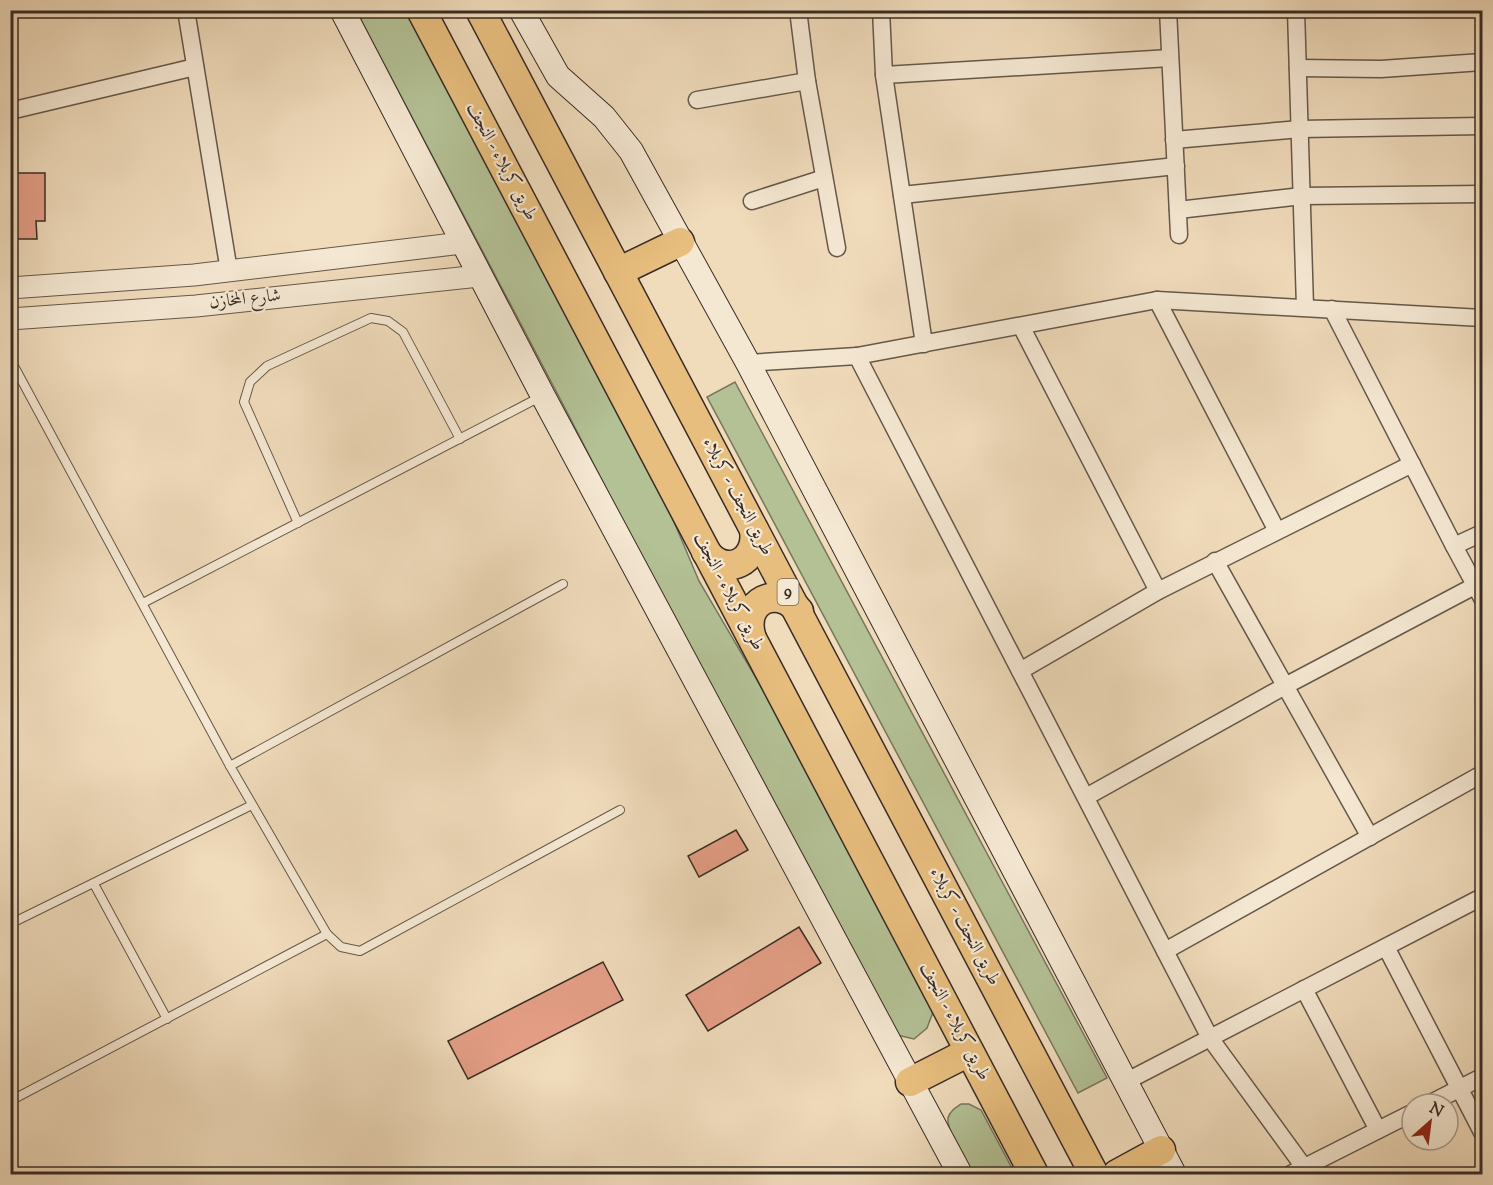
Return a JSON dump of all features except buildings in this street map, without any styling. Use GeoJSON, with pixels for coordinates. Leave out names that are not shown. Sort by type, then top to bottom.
{"type":"FeatureCollection","features":[{"type":"Feature","properties":{"kind":"highway","name":"طريق كربلاء - النجف"},"geometry":{"type":"LineString","coordinates":[[421,10],[1034,1174]]}},
{"type":"Feature","properties":{"kind":"highway","name":"طريق النجف - كربلاء"},"geometry":{"type":"LineString","coordinates":[[480,10],[1094,1174]]}},
{"type":"Feature","properties":{"kind":"highway"},"geometry":{"type":"LineString","coordinates":[[618,272],[680,242]]}},
{"type":"Feature","properties":{"kind":"highway"},"geometry":{"type":"LineString","coordinates":[[706,552],[711,558],[724,565],[740,563],[746,559],[754,546],[754,530]]}},
{"type":"Feature","properties":{"kind":"highway"},"geometry":{"type":"LineString","coordinates":[[751,635],[749,617],[753,609],[767,598],[785,599],[799,611]]}},
{"type":"Feature","properties":{"kind":"highway"},"geometry":{"type":"LineString","coordinates":[[910,1082],[969,1052]]}},
{"type":"Feature","properties":{"kind":"highway"},"geometry":{"type":"LineString","coordinates":[[1117,1174],[1168,1162]]}},
{"type":"Feature","properties":{"kind":"main road"},"geometry":{"type":"LineString","coordinates":[[342,10],[479,276],[910,1082],[952,1169]]}},
{"type":"Feature","properties":{"kind":"main road"},"geometry":{"type":"LineString","coordinates":[[521,10],[558,76],[604,117],[631,151],[748,363],[1168,1162]]}},
{"type":"Feature","properties":{"kind":"street"},"geometry":{"type":"LineString","coordinates":[[186,10],[229,270]]}},
{"type":"Feature","properties":{"kind":"street"},"geometry":{"type":"LineString","coordinates":[[798,10],[807,81],[837,248]]}},
{"type":"Feature","properties":{"kind":"street"},"geometry":{"type":"LineString","coordinates":[[882,10],[884,75],[924,344]]}},
{"type":"Feature","properties":{"kind":"street"},"geometry":{"type":"LineString","coordinates":[[1168,10],[1179,235]]}},
{"type":"Feature","properties":{"kind":"street"},"geometry":{"type":"LineString","coordinates":[[1296,10],[1305,307]]}},
{"type":"Feature","properties":{"kind":"street"},"geometry":{"type":"LineString","coordinates":[[884,75],[1170,58]]}},
{"type":"Feature","properties":{"kind":"street"},"geometry":{"type":"LineString","coordinates":[[1298,68],[1381,69],[1482,62]]}},
{"type":"Feature","properties":{"kind":"street"},"geometry":{"type":"LineString","coordinates":[[10,111],[195,67]]}},
{"type":"Feature","properties":{"kind":"street"},"geometry":{"type":"LineString","coordinates":[[697,100],[807,81]]}},
{"type":"Feature","properties":{"kind":"street"},"geometry":{"type":"LineString","coordinates":[[1174,140],[1300,129],[1482,126]]}},
{"type":"Feature","properties":{"kind":"street"},"geometry":{"type":"LineString","coordinates":[[902,195],[1176,166]]}},
{"type":"Feature","properties":{"kind":"street"},"geometry":{"type":"LineString","coordinates":[[752,201],[824,178]]}},
{"type":"Feature","properties":{"kind":"street"},"geometry":{"type":"LineString","coordinates":[[1178,210],[1302,196],[1482,194]]}},
{"type":"Feature","properties":{"kind":"street","name":"شارع المخازن"},"geometry":{"type":"LineString","coordinates":[[10,288],[229,270],[462,243]]}},
{"type":"Feature","properties":{"kind":"street"},"geometry":{"type":"LineString","coordinates":[[342,257],[338,263],[337,277],[345,289]]}},
{"type":"Feature","properties":{"kind":"street"},"geometry":{"type":"LineString","coordinates":[[308,261],[316,273],[312,293]]}},
{"type":"Feature","properties":{"kind":"street","name":"شارع المخازن"},"geometry":{"type":"LineString","coordinates":[[10,319],[196,306],[479,276]]}},
{"type":"Feature","properties":{"kind":"street"},"geometry":{"type":"LineString","coordinates":[[1157,300],[1277,531]]}},
{"type":"Feature","properties":{"kind":"street"},"geometry":{"type":"LineString","coordinates":[[748,363],[858,356],[1157,300],[1482,318]]}},
{"type":"Feature","properties":{"kind":"street"},"geometry":{"type":"LineString","coordinates":[[1086,798],[1285,686],[1480,588],[1454,546],[1332,309]]}},
{"type":"Feature","properties":{"kind":"street"},"geometry":{"type":"LineString","coordinates":[[1021,326],[1158,591]]}},
{"type":"Feature","properties":{"kind":"street"},"geometry":{"type":"LineString","coordinates":[[858,356],[1210,1038],[1301,1172],[1400,1119]]}},
{"type":"Feature","properties":{"kind":"street"},"geometry":{"type":"LineString","coordinates":[[1020,671],[1158,591],[1412,464]]}},
{"type":"Feature","properties":{"kind":"street"},"geometry":{"type":"LineString","coordinates":[[1454,546],[1482,533]]}},
{"type":"Feature","properties":{"kind":"street"},"geometry":{"type":"LineString","coordinates":[[1215,561],[1370,837]]}},
{"type":"Feature","properties":{"kind":"street"},"geometry":{"type":"LineString","coordinates":[[1165,951],[1482,774]]}},
{"type":"Feature","properties":{"kind":"street"},"geometry":{"type":"LineString","coordinates":[[1127,1081],[1482,897]]}},
{"type":"Feature","properties":{"kind":"street"},"geometry":{"type":"LineString","coordinates":[[1386,947],[1482,1132]]}},
{"type":"Feature","properties":{"kind":"street"},"geometry":{"type":"LineString","coordinates":[[1304,989],[1378,1130]]}},
{"type":"Feature","properties":{"kind":"street"},"geometry":{"type":"LineString","coordinates":[[1452,1092],[1482,1077]]}},
{"type":"Feature","properties":{"kind":"lane"},"geometry":{"type":"LineString","coordinates":[[298,522],[244,402],[250,382],[267,366],[371,318],[388,321],[404,332],[460,439]]}},
{"type":"Feature","properties":{"kind":"lane"},"geometry":{"type":"LineString","coordinates":[[15,368],[230,766],[327,934],[341,947],[360,951],[620,810]]}},
{"type":"Feature","properties":{"kind":"lane"},"geometry":{"type":"LineString","coordinates":[[143,603],[543,396]]}},
{"type":"Feature","properties":{"kind":"lane"},"geometry":{"type":"LineString","coordinates":[[230,766],[563,584]]}},
{"type":"Feature","properties":{"kind":"lane"},"geometry":{"type":"LineString","coordinates":[[10,924],[252,805]]}},
{"type":"Feature","properties":{"kind":"lane"},"geometry":{"type":"LineString","coordinates":[[94,884],[167,1019]]}},
{"type":"Feature","properties":{"kind":"lane"},"geometry":{"type":"LineString","coordinates":[[10,1101],[327,934]]}},
{"type":"Feature","properties":{"kind":"green space"},"geometry":{"type":"Polygon","coordinates":[[[360,11],[407,11],[658,484],[699,581],[773,707],[933,1012],[927,1028],[914,1039],[897,1035],[674,621],[361,20],[360,11]]]}},
{"type":"Feature","properties":{"kind":"green space"},"geometry":{"type":"Polygon","coordinates":[[[735,382],[1107,1078],[1078,1093],[707,397],[735,382]]]}},
{"type":"Feature","properties":{"kind":"green space"},"geometry":{"type":"Polygon","coordinates":[[[961,1104],[969,1104],[981,1110],[1015,1174],[974,1174],[948,1124],[950,1113],[961,1104]]]}}]}
